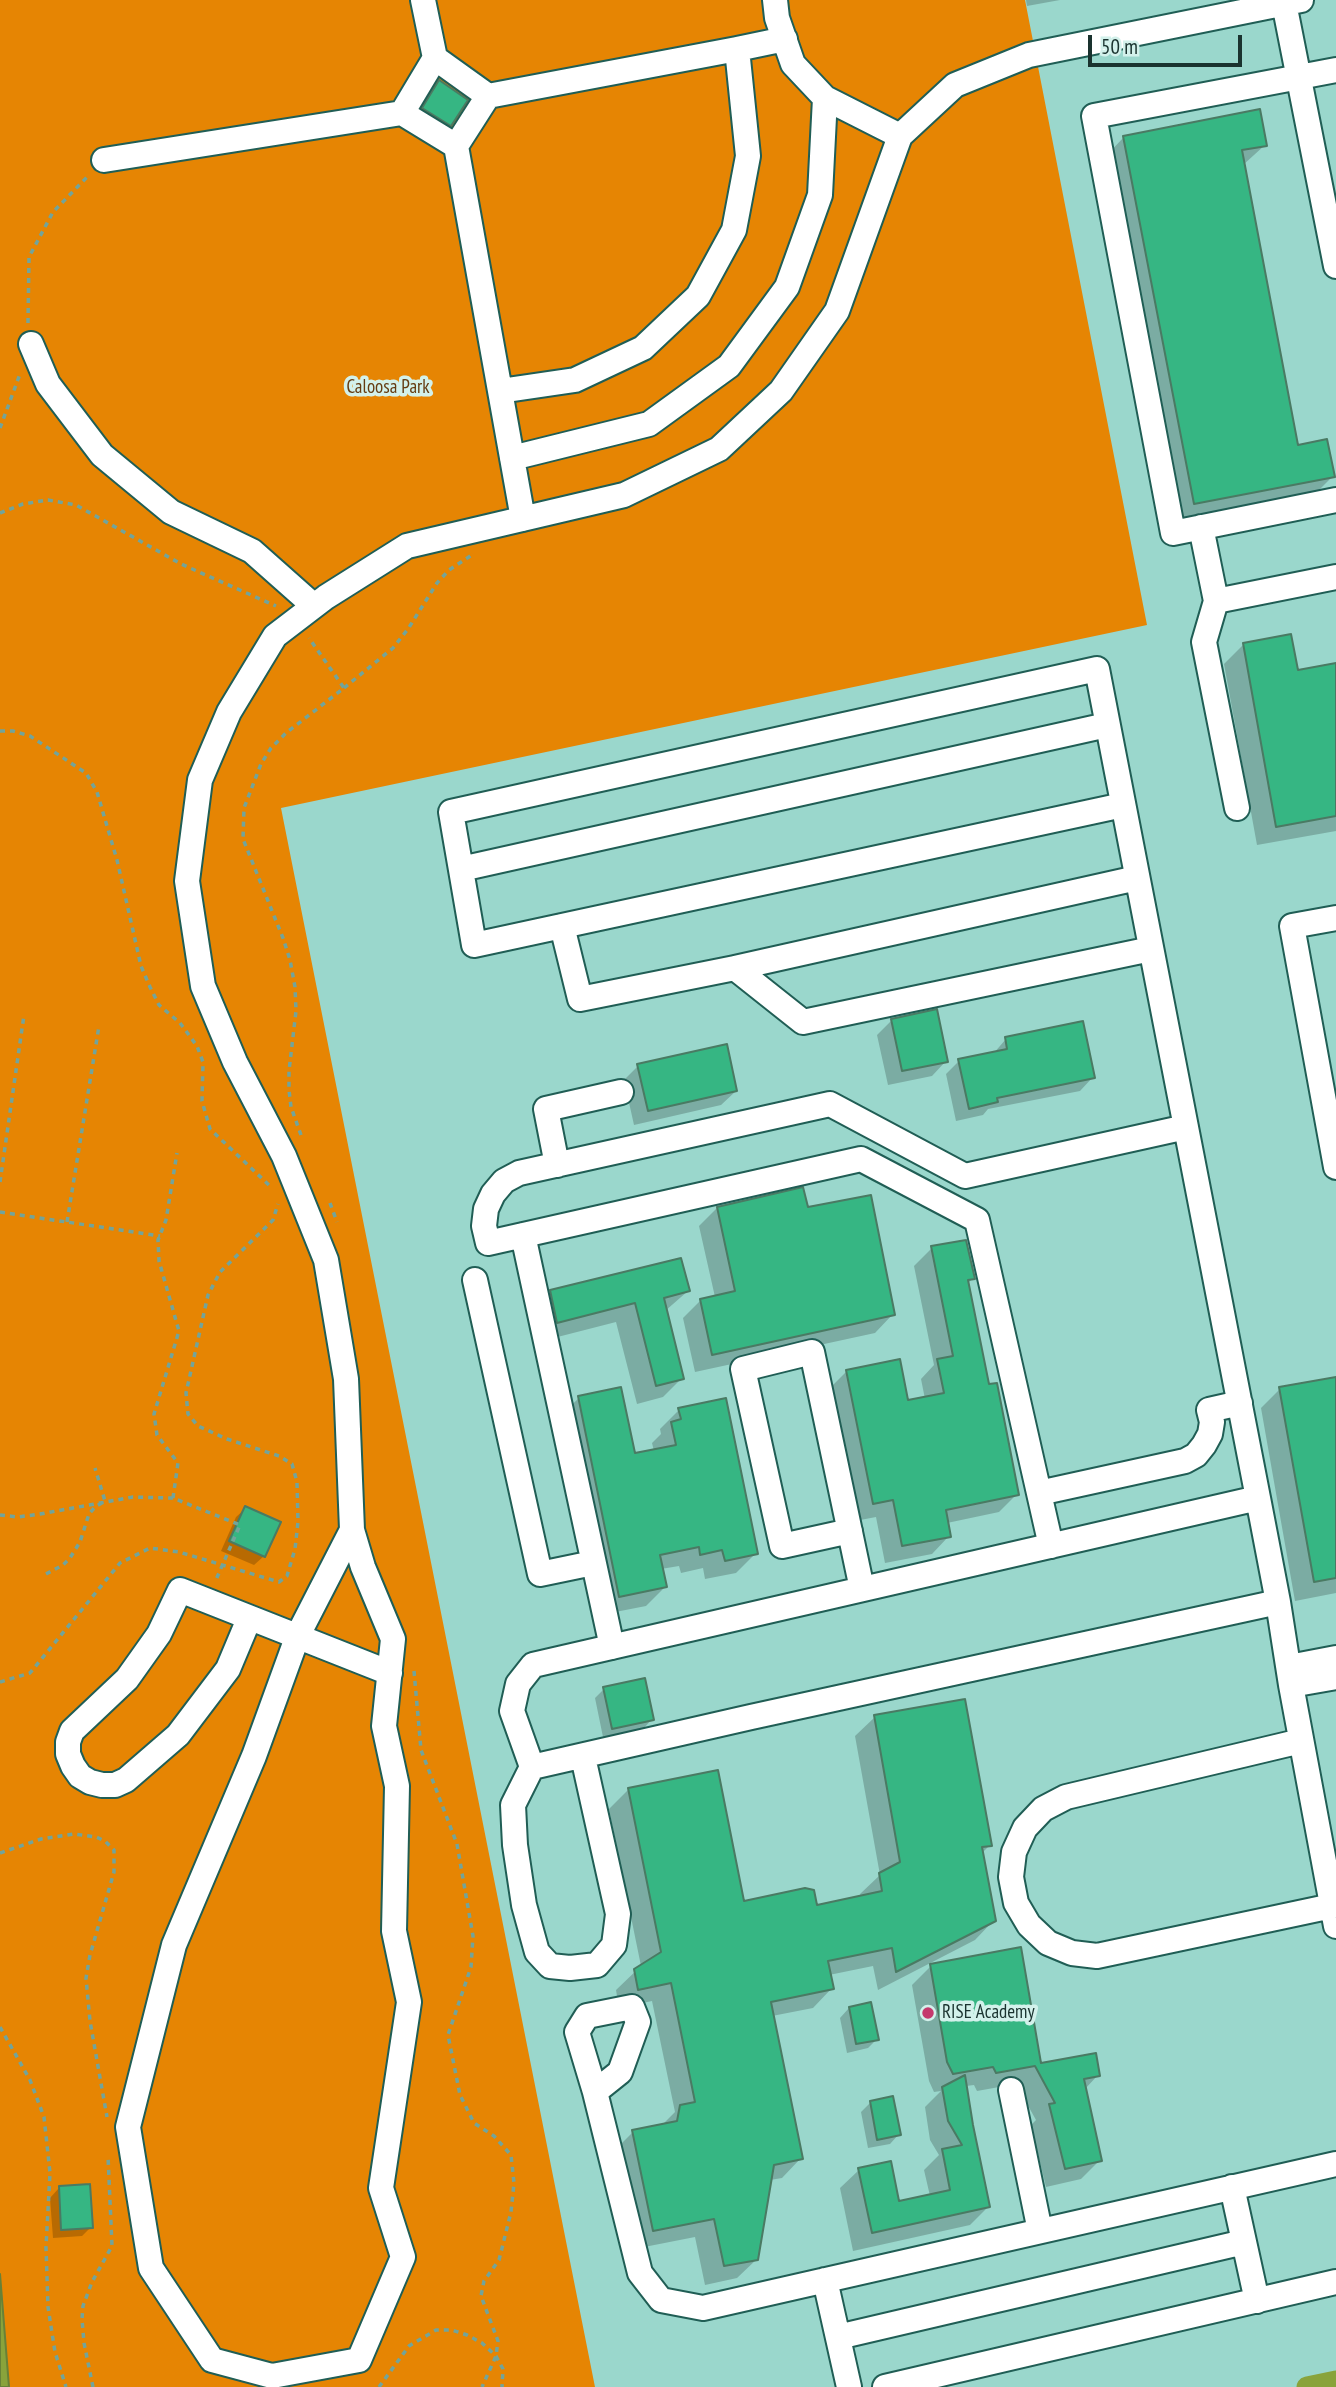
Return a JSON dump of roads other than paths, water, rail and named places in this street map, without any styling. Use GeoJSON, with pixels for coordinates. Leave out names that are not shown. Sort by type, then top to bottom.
{"type":"FeatureCollection","features":[{"type":"Feature","properties":{"kind":"street"},"geometry":{"type":"LineString","coordinates":[[402,113],[435,58],[423,0]]}},
{"type":"Feature","properties":{"kind":"street"},"geometry":{"type":"LineString","coordinates":[[775,0],[793,64],[825,97],[900,136]]}},
{"type":"Feature","properties":{"kind":"street"},"geometry":{"type":"LineString","coordinates":[[352,1530],[298,1636],[254,1756],[174,1945],[128,2127],[151,2268],[212,2360],[272,2376],[359,2360],[403,2257],[381,2188],[410,2002],[394,1931],[397,1786],[384,1726],[402,1670],[352,1530],[346,1380],[326,1260],[284,1156],[235,1062],[203,986],[187,881],[200,780],[229,712],[275,636],[314,606],[407,547],[624,495],[719,449],[781,391],[837,311],[900,136],[955,85],[1029,55],[1292,2],[1298,76],[1336,266]]}},
{"type":"Feature","properties":{"kind":"street"},"geometry":{"type":"LineString","coordinates":[[435,58],[488,96],[785,39]]}},
{"type":"Feature","properties":{"kind":"street"},"geometry":{"type":"LineString","coordinates":[[500,391],[575,380],[598,370],[643,348],[698,296],[734,230],[748,156],[737,49]]}},
{"type":"Feature","properties":{"kind":"street"},"geometry":{"type":"LineString","coordinates":[[1336,70],[1094,116],[1173,533],[1336,500]]}},
{"type":"Feature","properties":{"kind":"street"},"geometry":{"type":"LineString","coordinates":[[488,96],[456,146],[523,519]]}},
{"type":"Feature","properties":{"kind":"street"},"geometry":{"type":"LineString","coordinates":[[512,458],[649,424],[729,366],[787,287],[816,208],[820,195],[825,97]]}},
{"type":"Feature","properties":{"kind":"street"},"geometry":{"type":"LineString","coordinates":[[104,160],[402,113],[456,146]]}},
{"type":"Feature","properties":{"kind":"street"},"geometry":{"type":"LineString","coordinates":[[31,344],[48,384],[102,455],[171,512],[252,551],[314,606]]}},
{"type":"Feature","properties":{"kind":"street"},"geometry":{"type":"LineString","coordinates":[[1201,527],[1216,601],[1204,642],[1237,808]]}},
{"type":"Feature","properties":{"kind":"street"},"geometry":{"type":"LineString","coordinates":[[1216,601],[1336,577]]}},
{"type":"Feature","properties":{"kind":"street"},"geometry":{"type":"LineString","coordinates":[[1123,805],[474,945],[451,812],[1097,669],[1278,1602],[1334,1916],[1097,1956],[1072,1953],[1048,1942],[1029,1925],[1016,1903],[1011,1877],[1014,1852],[1025,1828],[1043,1809],[1066,1797],[1301,1741]]}},
{"type":"Feature","properties":{"kind":"street"},"geometry":{"type":"LineString","coordinates":[[461,869],[1107,725]]}},
{"type":"Feature","properties":{"kind":"street"},"geometry":{"type":"LineString","coordinates":[[562,926],[580,999],[735,968],[1138,878]]}},
{"type":"Feature","properties":{"kind":"street"},"geometry":{"type":"LineString","coordinates":[[1336,919],[1292,926],[1336,1167]]}},
{"type":"Feature","properties":{"kind":"street"},"geometry":{"type":"LineString","coordinates":[[735,968],[803,1022],[1151,949]]}},
{"type":"Feature","properties":{"kind":"street"},"geometry":{"type":"LineString","coordinates":[[557,1165],[547,1109],[621,1092]]}},
{"type":"Feature","properties":{"kind":"street"},"geometry":{"type":"LineString","coordinates":[[1051,1546],[977,1220],[862,1159],[488,1243],[484,1226],[486,1209],[493,1194],[504,1181],[519,1173],[830,1104],[965,1176],[1186,1127]]}},
{"type":"Feature","properties":{"kind":"street"},"geometry":{"type":"LineString","coordinates":[[523,1235],[612,1647]]}},
{"type":"Feature","properties":{"kind":"street"},"geometry":{"type":"LineString","coordinates":[[475,1280],[540,1574],[593,1563]]}},
{"type":"Feature","properties":{"kind":"street"},"geometry":{"type":"LineString","coordinates":[[850,1531],[782,1546],[743,1369],[812,1352],[850,1531],[862,1589]]}},
{"type":"Feature","properties":{"kind":"street"},"geometry":{"type":"LineString","coordinates":[[1039,1493],[1185,1461],[1205,1446],[1212,1422],[1209,1410],[1240,1403]]}},
{"type":"Feature","properties":{"kind":"street"},"geometry":{"type":"LineString","coordinates":[[583,1757],[618,1914],[614,1945],[597,1965],[570,1968],[550,1966],[537,1952],[524,1905],[515,1845],[513,1805],[532,1767],[512,1712],[518,1684],[533,1665],[1258,1498]]}},
{"type":"Feature","properties":{"kind":"street"},"geometry":{"type":"LineString","coordinates":[[249,1619],[228,1669],[178,1735],[126,1780],[102,1785],[80,1776],[68,1755],[68,1742],[72,1731],[127,1679],[159,1634],[180,1590],[249,1619],[402,1670]]}},
{"type":"Feature","properties":{"kind":"street"},"geometry":{"type":"LineString","coordinates":[[532,1767],[1278,1602]]}},
{"type":"Feature","properties":{"kind":"street"},"geometry":{"type":"LineString","coordinates":[[1290,1676],[1336,1658]]}},
{"type":"Feature","properties":{"kind":"street"},"geometry":{"type":"LineString","coordinates":[[1290,1676],[1336,1677]]}},
{"type":"Feature","properties":{"kind":"street"},"geometry":{"type":"LineString","coordinates":[[1011,2090],[1040,2231]]}},
{"type":"Feature","properties":{"kind":"street"},"geometry":{"type":"LineString","coordinates":[[595,2092],[639,2273],[661,2300],[703,2308],[1336,2164]]}},
{"type":"Feature","properties":{"kind":"street"},"geometry":{"type":"LineString","coordinates":[[1232,2188],[1257,2301]]}},
{"type":"Feature","properties":{"kind":"street"},"geometry":{"type":"LineString","coordinates":[[838,2337],[1244,2242]]}},
{"type":"Feature","properties":{"kind":"street"},"geometry":{"type":"LineString","coordinates":[[825,2280],[849,2387]]}},
{"type":"Feature","properties":{"kind":"street"},"geometry":{"type":"LineString","coordinates":[[885,2387],[1336,2282]]}},
{"type":"Feature","properties":{"kind":"waterway"},"geometry":{"type":"LineString","coordinates":[[1307,2387],[1336,2381]]}},
{"type":"Feature","properties":{"kind":"place","name":"RISE Academy"},"geometry":{"type":"Point","coordinates":[928,2013]}},
{"type":"Feature","properties":{"kind":"park label","name":"Caloosa Park"},"geometry":{"type":"Point","coordinates":[388,388]}}]}
